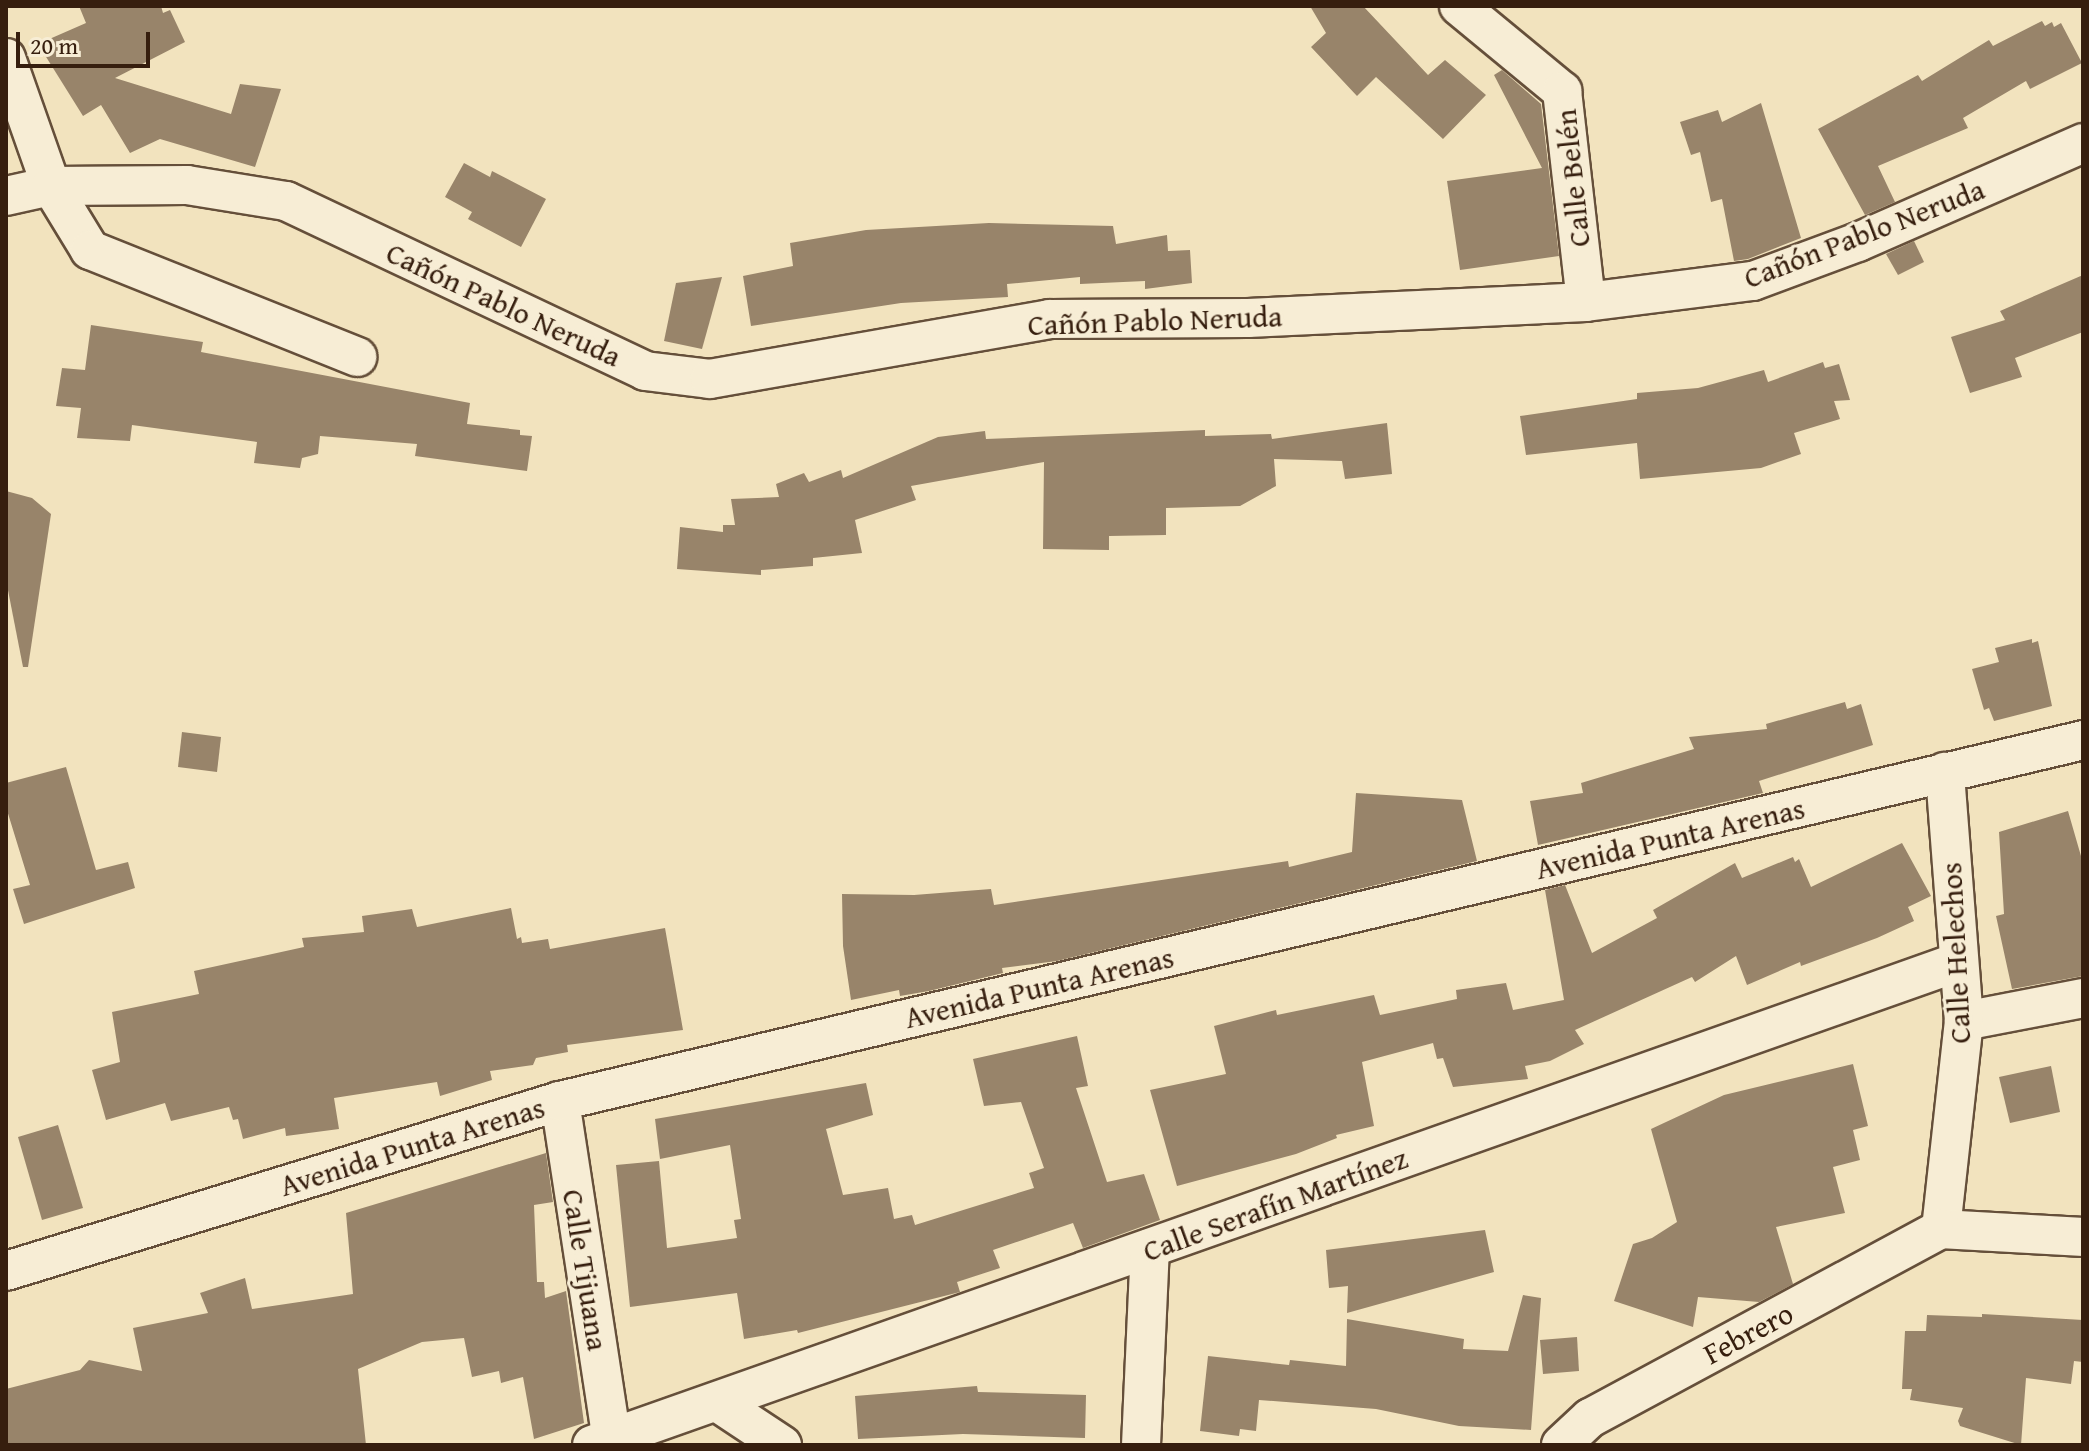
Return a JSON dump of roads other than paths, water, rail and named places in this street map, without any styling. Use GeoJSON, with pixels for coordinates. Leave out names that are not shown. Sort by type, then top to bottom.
{"type":"FeatureCollection","features":[{"type":"Feature","properties":{"kind":"street","name":"Calle Belén"},"geometry":{"type":"LineString","coordinates":[[1459,6],[1562,91],[1586,302]]}},
{"type":"Feature","properties":{"kind":"street"},"geometry":{"type":"LineString","coordinates":[[6,58],[51,186],[90,250],[357,357]]}},
{"type":"Feature","properties":{"kind":"street","name":"Cañón Pablo Neruda"},"geometry":{"type":"LineString","coordinates":[[6,196],[51,186],[187,185],[286,201],[645,371],[710,379],[1049,319],[1248,318],[1586,302],[1753,281],[1858,242],[2083,143]]}},
{"type":"Feature","properties":{"kind":"street","name":"Avenida Punta Arenas"},"geometry":{"type":"LineString","coordinates":[[6,1271],[560,1101],[2083,740]]}},
{"type":"Feature","properties":{"kind":"street","name":"Calle Helechos"},"geometry":{"type":"LineString","coordinates":[[1941,1229],[1964,1021],[1945,772]]}},
{"type":"Feature","properties":{"kind":"street","name":"Calle Serafín Martínez"},"geometry":{"type":"LineString","coordinates":[[602,1442],[1958,962]]}},
{"type":"Feature","properties":{"kind":"street"},"geometry":{"type":"LineString","coordinates":[[1964,1021],[2083,998]]}},
{"type":"Feature","properties":{"kind":"street","name":"Calle Tijuana"},"geometry":{"type":"LineString","coordinates":[[560,1101],[602,1442]]}},
{"type":"Feature","properties":{"kind":"street"},"geometry":{"type":"LineString","coordinates":[[1941,1229],[2083,1237]]}},
{"type":"Feature","properties":{"kind":"street","name":"Febrero"},"geometry":{"type":"LineString","coordinates":[[1561,1445],[1590,1418],[1941,1229]]}},
{"type":"Feature","properties":{"kind":"street"},"geometry":{"type":"LineString","coordinates":[[1141,1445],[1150,1248]]}},
{"type":"Feature","properties":{"kind":"street"},"geometry":{"type":"LineString","coordinates":[[717,1402],[782,1445]]}}]}
